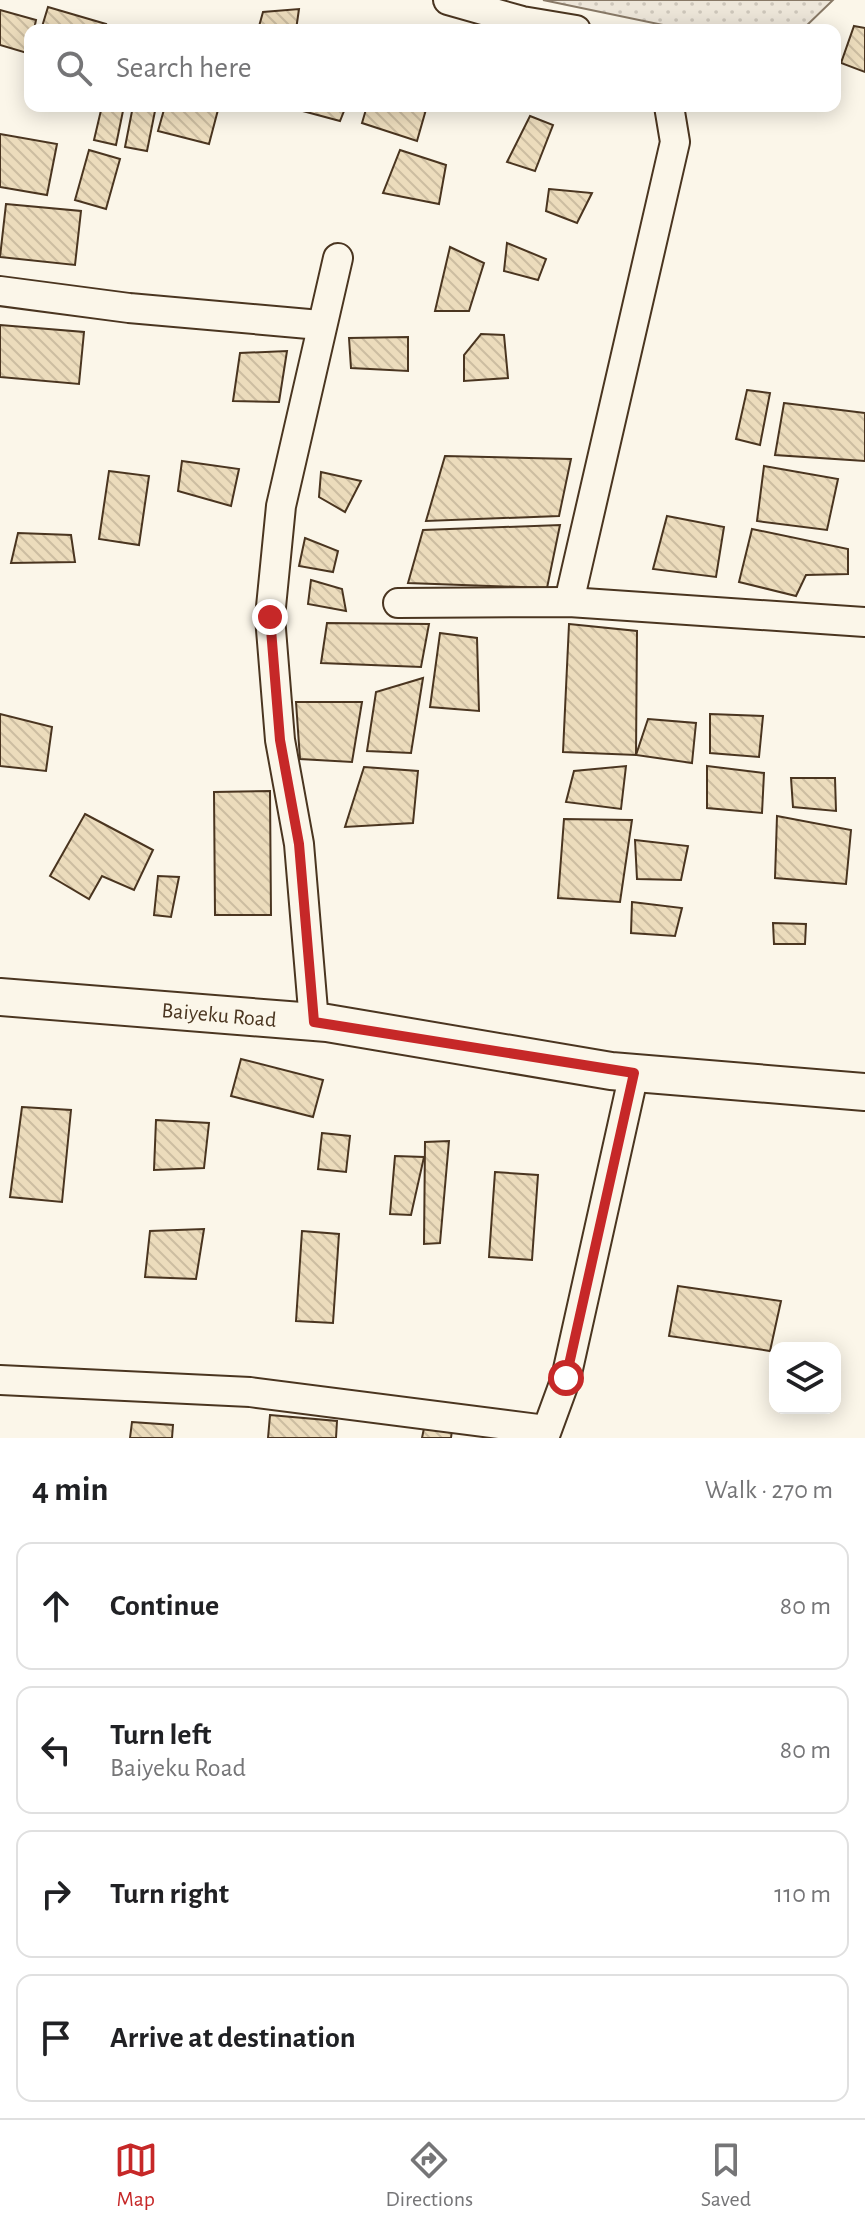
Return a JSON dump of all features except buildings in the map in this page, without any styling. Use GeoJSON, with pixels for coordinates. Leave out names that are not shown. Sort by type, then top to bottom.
{"type":"FeatureCollection","features":[{"type":"Feature","properties":{"kind":"main road","name":"Baiyeku Road"},"geometry":{"type":"LineString","coordinates":[[0,997],[314,1022],[634,1073],[865,1092]]}},
{"type":"Feature","properties":{"kind":"street"},"geometry":{"type":"LineString","coordinates":[[448,0],[540,24]]}},
{"type":"Feature","properties":{"kind":"street"},"geometry":{"type":"LineString","coordinates":[[569,602],[675,142],[670,112]]}},
{"type":"Feature","properties":{"kind":"street"},"geometry":{"type":"LineString","coordinates":[[314,1022],[299,844],[280,740],[270,617],[281,506],[320,325],[338,258]]}},
{"type":"Feature","properties":{"kind":"street"},"geometry":{"type":"LineString","coordinates":[[0,291],[129,308],[320,325]]}},
{"type":"Feature","properties":{"kind":"street"},"geometry":{"type":"LineString","coordinates":[[398,603],[569,602],[865,622]]}},
{"type":"Feature","properties":{"kind":"street"},"geometry":{"type":"LineString","coordinates":[[0,1380],[250,1392],[545,1434],[566,1378],[634,1073]]}},
{"type":"Feature","properties":{"kind":"shaded area"},"geometry":{"type":"Polygon","coordinates":[[[543,0],[833,0],[808,24],[658,24],[543,0]]]}},
{"type":"Feature","properties":{"kind":"route"},"geometry":{"type":"LineString","coordinates":[[270,617],[280,740],[299,844],[314,1022],[634,1073],[566,1378]]}}]}
